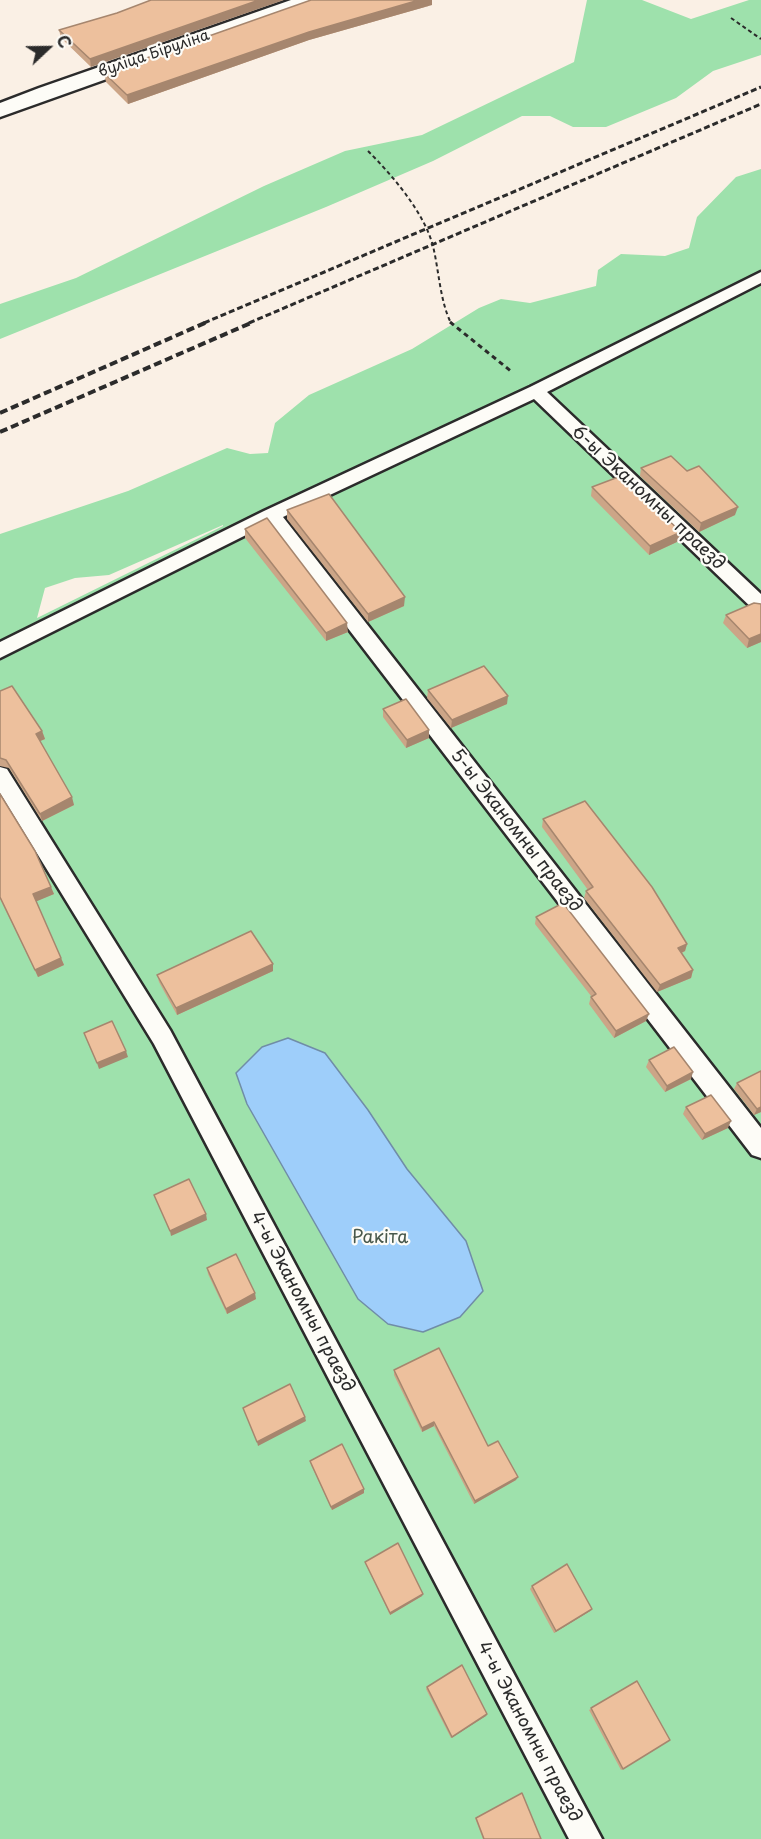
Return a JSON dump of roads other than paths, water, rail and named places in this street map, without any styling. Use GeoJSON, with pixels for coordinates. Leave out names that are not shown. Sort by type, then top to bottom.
{"type":"FeatureCollection","features":[{"type":"Feature","properties":{"kind":"street","name":"вуліца Біруліна"},"geometry":{"type":"LineString","coordinates":[[0,111],[46,92],[310,0]]}},
{"type":"Feature","properties":{"kind":"lane"},"geometry":{"type":"LineString","coordinates":[[0,651],[271,514],[536,391],[761,277]]}},
{"type":"Feature","properties":{"kind":"lane","name":"6-ы Эканомны праезд"},"geometry":{"type":"LineString","coordinates":[[536,391],[761,605]]}},
{"type":"Feature","properties":{"kind":"lane","name":"5-ы Эканомны праезд"},"geometry":{"type":"LineString","coordinates":[[271,514],[761,1147]]}},
{"type":"Feature","properties":{"kind":"lane","name":"4-ы Эканомны праезд"},"geometry":{"type":"LineString","coordinates":[[0,775],[162,1037],[586,1839]]}},
{"type":"Feature","properties":{"kind":"water"},"geometry":{"type":"Polygon","coordinates":[[[288,1038],[325,1053],[368,1110],[407,1169],[466,1241],[483,1291],[460,1317],[423,1332],[388,1324],[358,1299],[247,1104],[236,1073],[262,1047],[288,1038]]]}},
{"type":"Feature","properties":{"kind":"railway"},"geometry":{"type":"LineString","coordinates":[[204,323],[761,87]]}},
{"type":"Feature","properties":{"kind":"railway"},"geometry":{"type":"LineString","coordinates":[[249,323],[761,104]]}},
{"type":"Feature","properties":{"kind":"railway"},"geometry":{"type":"LineString","coordinates":[[0,413],[207,322]]}},
{"type":"Feature","properties":{"kind":"railway"},"geometry":{"type":"LineString","coordinates":[[0,432],[253,322]]}},
{"type":"Feature","properties":{"kind":"park label","name":"Ракіта"},"geometry":{"type":"Point","coordinates":[380,1238]}}]}
